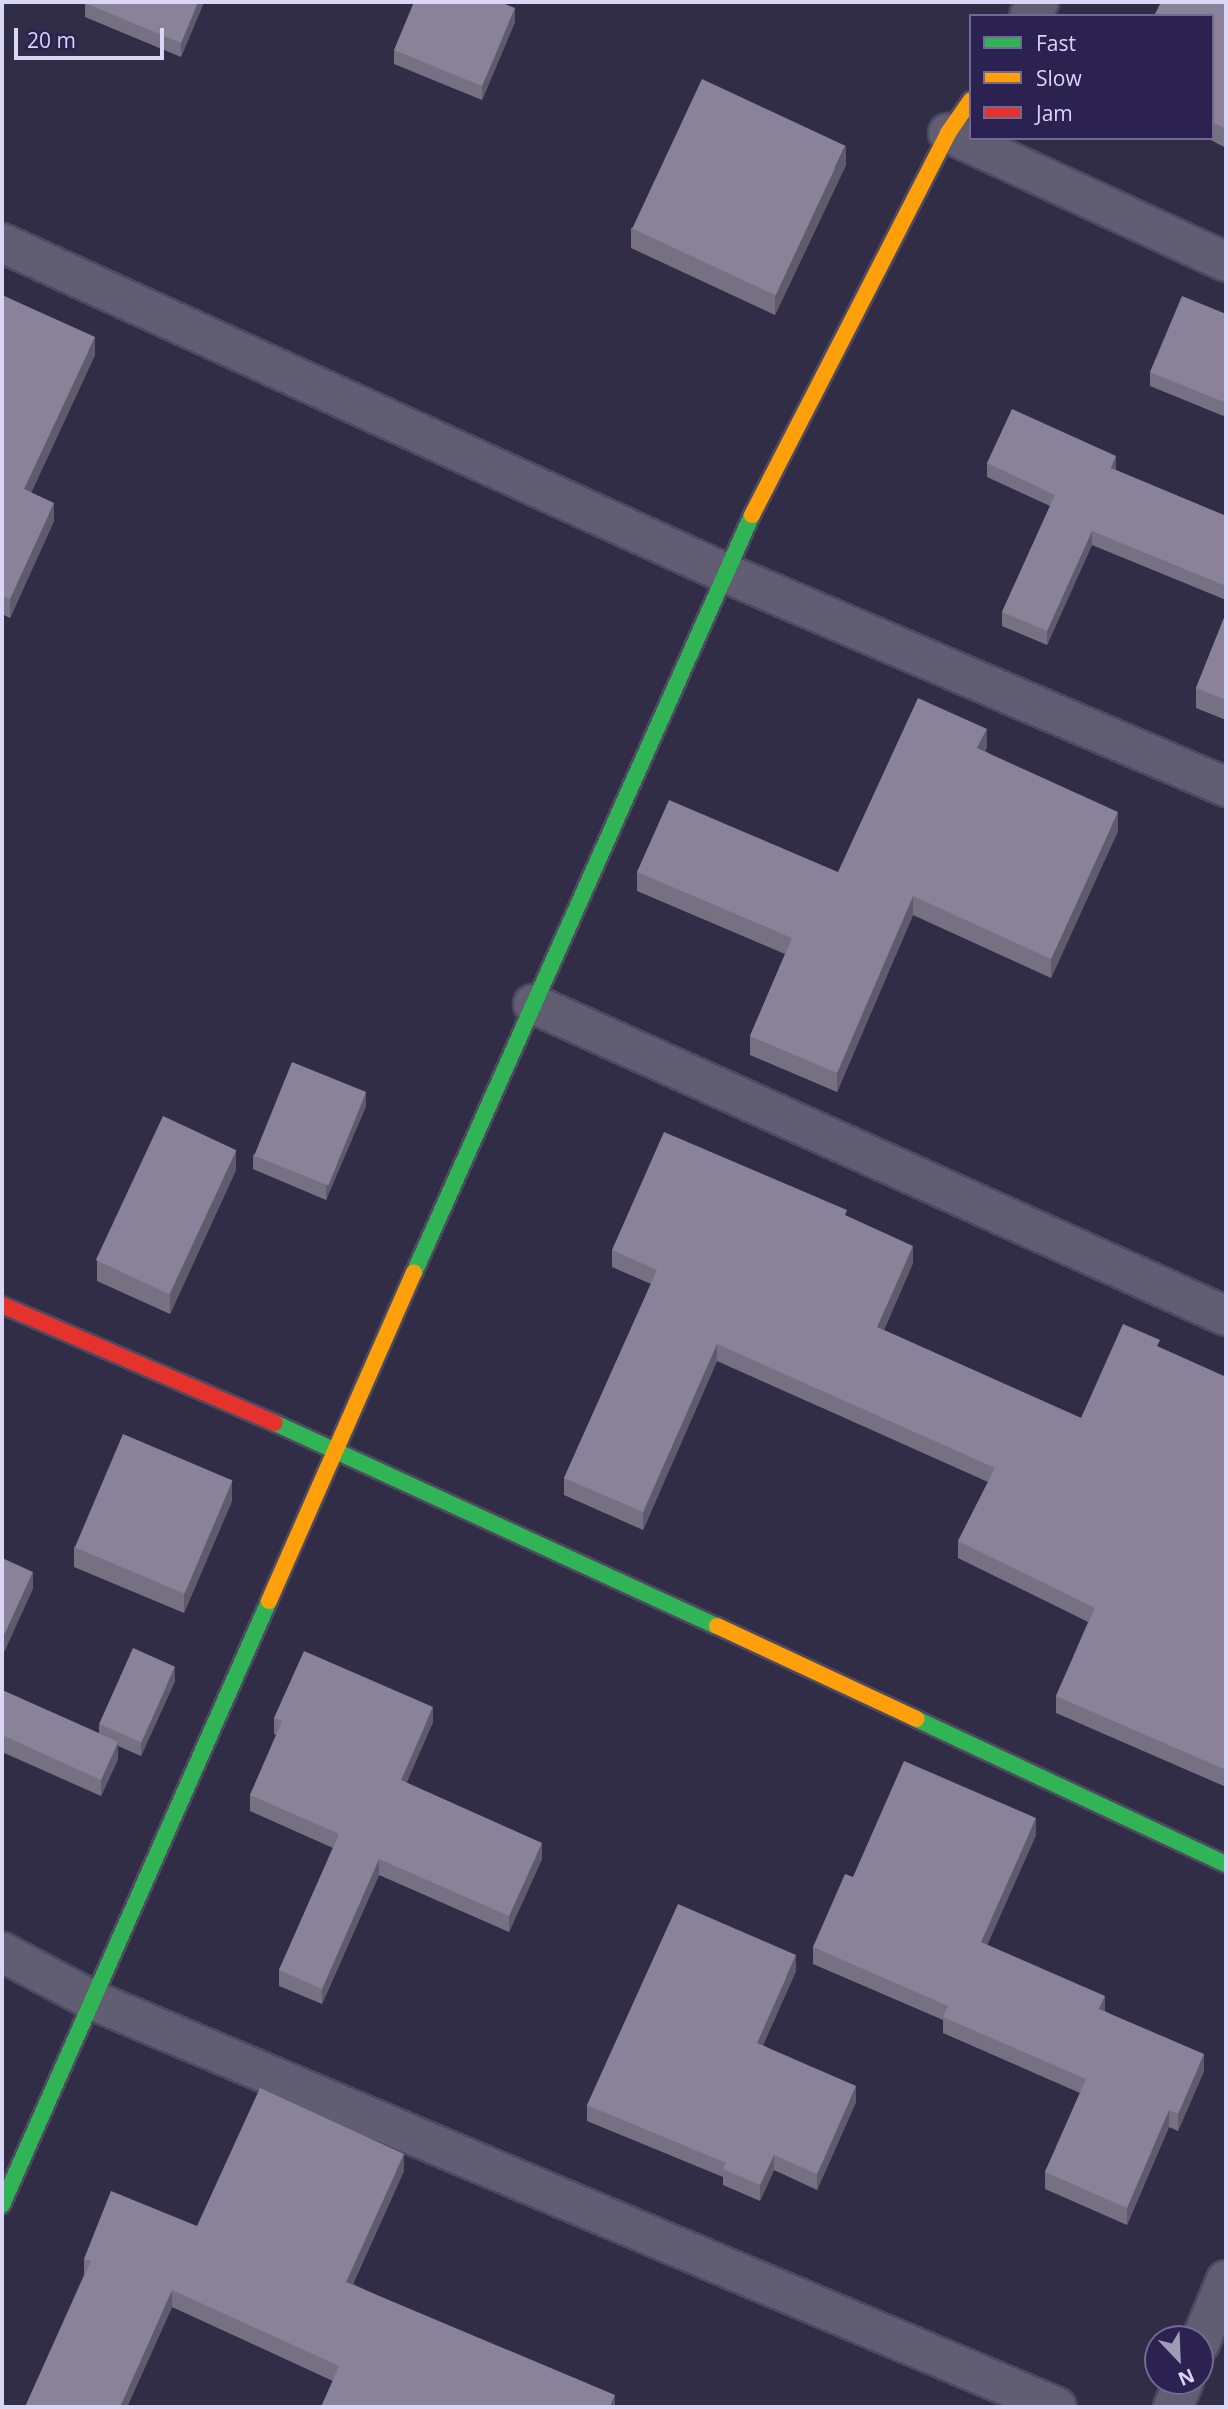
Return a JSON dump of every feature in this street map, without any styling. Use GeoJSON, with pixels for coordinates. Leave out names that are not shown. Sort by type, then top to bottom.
{"type":"FeatureCollection","features":[{"type":"Feature","properties":{"kind":"street"},"geometry":{"type":"LineString","coordinates":[[2,2205],[723,572],[947,133],[969,103]]}},
{"type":"Feature","properties":{"kind":"street"},"geometry":{"type":"LineString","coordinates":[[947,133],[1226,262]]}},
{"type":"Feature","properties":{"kind":"street"},"geometry":{"type":"LineString","coordinates":[[2,243],[723,572],[1226,787]]}},
{"type":"Feature","properties":{"kind":"street"},"geometry":{"type":"LineString","coordinates":[[533,1004],[1226,1316]]}},
{"type":"Feature","properties":{"kind":"street"},"geometry":{"type":"LineString","coordinates":[[2,1305],[336,1449],[1226,1864]]}},
{"type":"Feature","properties":{"kind":"street"},"geometry":{"type":"LineString","coordinates":[[2,1952],[92,2000],[1057,2407]]}},
{"type":"Feature","properties":{"kind":"street"},"geometry":{"type":"LineString","coordinates":[[1207,2325],[1226,2280]]}},
{"type":"Feature","properties":{"kind":"building"},"geometry":{"type":"Polygon","coordinates":[[[85,2],[198,2],[181,43],[85,2]]]}},
{"type":"Feature","properties":{"kind":"building"},"geometry":{"type":"Polygon","coordinates":[[[414,2],[500,2],[515,8],[482,86],[394,50],[414,2]]]}},
{"type":"Feature","properties":{"kind":"building"},"geometry":{"type":"Polygon","coordinates":[[[1161,2],[1226,2],[1226,129],[1214,123],[1214,14],[1155,14],[1161,2]]]}},
{"type":"Feature","properties":{"kind":"building"},"geometry":{"type":"Polygon","coordinates":[[[702,79],[845,146],[775,295],[632,229],[702,79]]]}},
{"type":"Feature","properties":{"kind":"building"},"geometry":{"type":"Polygon","coordinates":[[[2,295],[95,337],[24,489],[54,503],[10,599],[2,596],[2,295]]]}},
{"type":"Feature","properties":{"kind":"building"},"geometry":{"type":"Polygon","coordinates":[[[1182,296],[1226,314],[1226,403],[1150,372],[1182,296]]]}},
{"type":"Feature","properties":{"kind":"building"},"geometry":{"type":"Polygon","coordinates":[[[1012,409],[1116,456],[1111,468],[1226,516],[1226,586],[1092,531],[1047,631],[1002,612],[1055,495],[987,463],[1012,409]]]}},
{"type":"Feature","properties":{"kind":"building"},"geometry":{"type":"Polygon","coordinates":[[[1226,613],[1226,700],[1196,688],[1226,613]]]}},
{"type":"Feature","properties":{"kind":"building"},"geometry":{"type":"Polygon","coordinates":[[[918,698],[987,729],[977,748],[1118,812],[1051,959],[913,896],[837,1073],[750,1036],[792,938],[637,872],[669,800],[838,872],[918,698]]]}},
{"type":"Feature","properties":{"kind":"building"},"geometry":{"type":"Polygon","coordinates":[[[292,1062],[366,1092],[328,1186],[254,1156],[292,1062]]]}},
{"type":"Feature","properties":{"kind":"building"},"geometry":{"type":"Polygon","coordinates":[[[163,1116],[236,1150],[169,1294],[96,1260],[163,1116]]]}},
{"type":"Feature","properties":{"kind":"building"},"geometry":{"type":"Polygon","coordinates":[[[664,1132],[847,1210],[845,1215],[913,1246],[877,1327],[1081,1418],[1123,1324],[1160,1340],[1157,1346],[1226,1377],[1226,1770],[1056,1696],[1095,1608],[958,1541],[995,1468],[717,1344],[643,1512],[564,1478],[657,1270],[612,1250],[664,1132]]]}},
{"type":"Feature","properties":{"kind":"building"},"geometry":{"type":"Polygon","coordinates":[[[123,1434],[233,1480],[184,1594],[75,1547],[123,1434]]]}},
{"type":"Feature","properties":{"kind":"building"},"geometry":{"type":"Polygon","coordinates":[[[2,1558],[33,1572],[2,1640],[2,1558]]]}},
{"type":"Feature","properties":{"kind":"building"},"geometry":{"type":"Polygon","coordinates":[[[133,1648],[175,1667],[141,1743],[99,1724],[133,1648]]]}},
{"type":"Feature","properties":{"kind":"building"},"geometry":{"type":"Polygon","coordinates":[[[304,1651],[433,1707],[401,1780],[542,1843],[509,1916],[379,1859],[322,1989],[279,1970],[339,1834],[250,1795],[282,1721],[274,1718],[304,1651]]]}},
{"type":"Feature","properties":{"kind":"building"},"geometry":{"type":"Polygon","coordinates":[[[2,1690],[118,1742],[101,1780],[2,1735],[2,1690]]]}},
{"type":"Feature","properties":{"kind":"building"},"geometry":{"type":"Polygon","coordinates":[[[904,1761],[1036,1818],[981,1942],[1105,1996],[1099,2009],[1204,2054],[1178,2114],[1169,2110],[1127,2208],[1045,2172],[1086,2079],[943,2017],[948,2006],[813,1947],[845,1874],[853,1877],[904,1761]]]}},
{"type":"Feature","properties":{"kind":"building"},"geometry":{"type":"Polygon","coordinates":[[[678,1904],[796,1955],[757,2043],[856,2086],[817,2174],[774,2155],[760,2185],[723,2169],[726,2163],[587,2105],[678,1904]]]}},
{"type":"Feature","properties":{"kind":"building"},"geometry":{"type":"Polygon","coordinates":[[[260,2088],[404,2154],[346,2282],[615,2395],[610,2407],[321,2407],[339,2366],[172,2290],[120,2407],[25,2407],[91,2261],[84,2259],[111,2191],[197,2226],[260,2088]]]}},
{"type":"Feature","properties":{"kind":"traffic: fast"},"geometry":{"type":"LineString","coordinates":[[414,1273],[752,515]]}},
{"type":"Feature","properties":{"kind":"traffic: fast"},"geometry":{"type":"LineString","coordinates":[[275,1423],[717,1626]]}},
{"type":"Feature","properties":{"kind":"traffic: fast"},"geometry":{"type":"LineString","coordinates":[[2,2205],[269,1601]]}},
{"type":"Feature","properties":{"kind":"traffic: fast"},"geometry":{"type":"LineString","coordinates":[[916,1719],[1226,1864]]}},
{"type":"Feature","properties":{"kind":"traffic: slow"},"geometry":{"type":"LineString","coordinates":[[752,515],[948,133],[969,103]]}},
{"type":"Feature","properties":{"kind":"traffic: slow"},"geometry":{"type":"LineString","coordinates":[[269,1601],[414,1273]]}},
{"type":"Feature","properties":{"kind":"traffic: slow"},"geometry":{"type":"LineString","coordinates":[[717,1626],[916,1719]]}},
{"type":"Feature","properties":{"kind":"traffic: jam"},"geometry":{"type":"LineString","coordinates":[[2,1305],[275,1423]]}}]}
